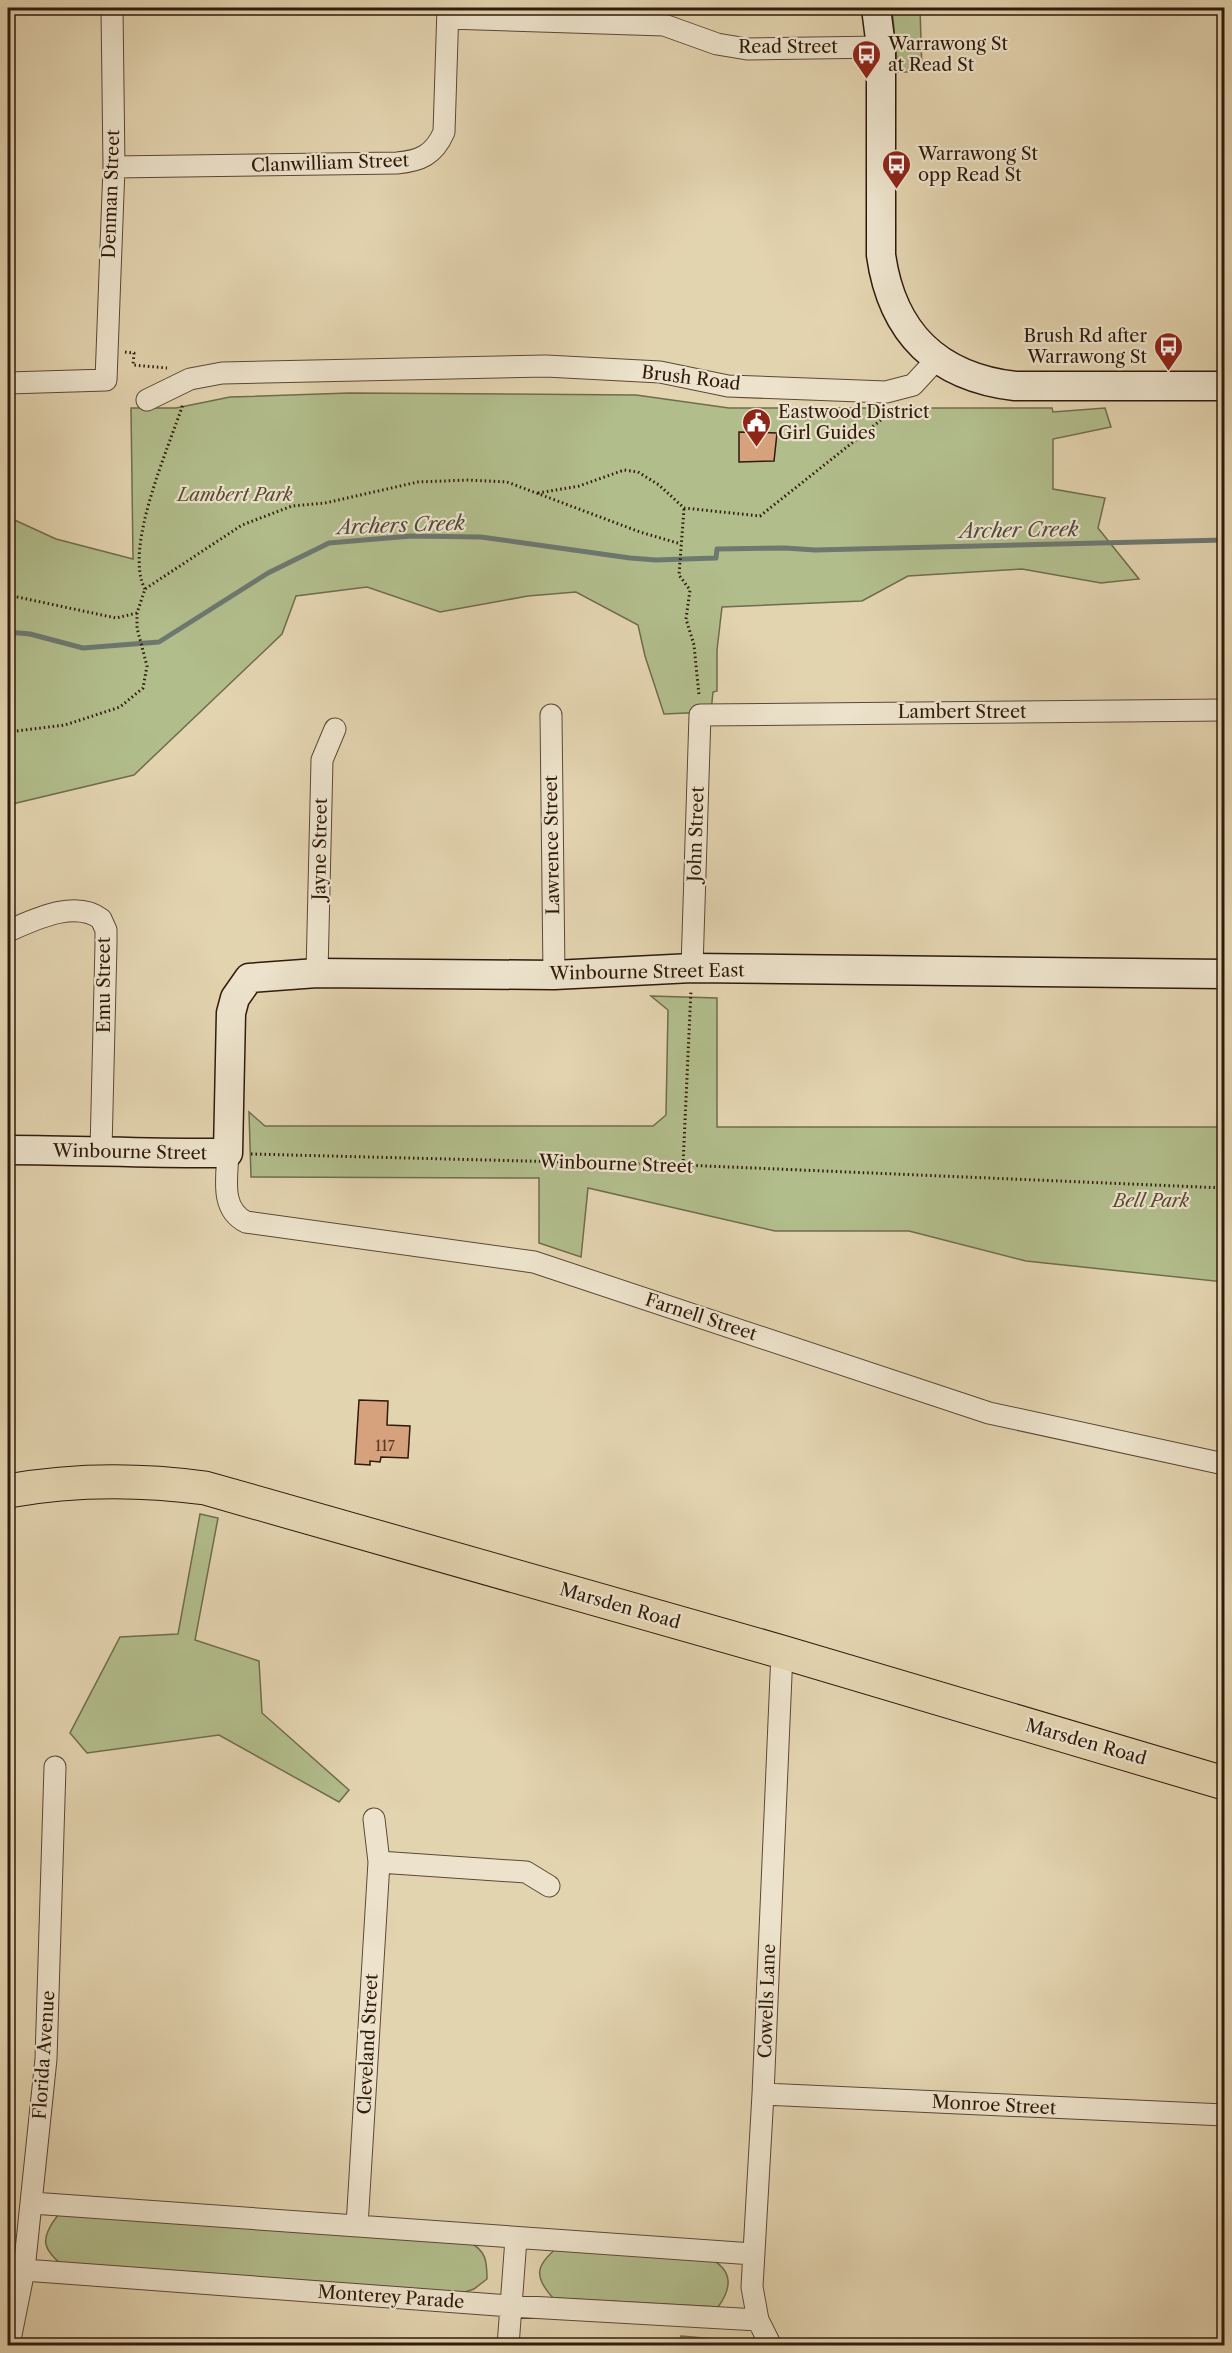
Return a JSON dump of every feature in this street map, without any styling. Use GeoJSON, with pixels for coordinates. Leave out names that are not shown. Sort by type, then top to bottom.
{"type":"FeatureCollection","features":[{"type":"Feature","properties":{"kind":"main road","name":"Marsden Road"},"geometry":{"type":"LineString","coordinates":[[8,1491],[93,1481],[161,1482],[205,1488],[782,1652],[1224,1783]]}},
{"type":"Feature","properties":{"kind":"street","name":"Denman Street"},"geometry":{"type":"LineString","coordinates":[[8,383],[106,380],[114,167],[112,8]]}},
{"type":"Feature","properties":{"kind":"street"},"geometry":{"type":"LineString","coordinates":[[876,8],[880,47],[881,255],[885,280],[892,302],[915,339],[936,360],[973,378],[1015,386],[1224,386]]}},
{"type":"Feature","properties":{"kind":"street","name":"Clanwilliam Street"},"geometry":{"type":"LineString","coordinates":[[114,167],[397,163],[422,158],[438,145],[444,132],[448,13]]}},
{"type":"Feature","properties":{"kind":"street","name":"Read Street"},"geometry":{"type":"LineString","coordinates":[[448,13],[664,25],[717,44],[747,49],[880,47]]}},
{"type":"Feature","properties":{"kind":"street","name":"Brush Road"},"geometry":{"type":"LineString","coordinates":[[147,400],[190,379],[222,373],[546,366],[660,372],[728,386],[886,392],[912,386],[936,360]]}},
{"type":"Feature","properties":{"kind":"street","name":"Lambert Street"},"geometry":{"type":"LineString","coordinates":[[700,715],[1224,710]]}},
{"type":"Feature","properties":{"kind":"street","name":"Lawrence Street"},"geometry":{"type":"LineString","coordinates":[[551,715],[554,975]]}},
{"type":"Feature","properties":{"kind":"street","name":"John Street"},"geometry":{"type":"LineString","coordinates":[[692,968],[700,715]]}},
{"type":"Feature","properties":{"kind":"street","name":"Jayne Street"},"geometry":{"type":"LineString","coordinates":[[317,973],[322,760],[335,729]]}},
{"type":"Feature","properties":{"kind":"street","name":"Emu Street"},"geometry":{"type":"LineString","coordinates":[[8,931],[49,916],[84,910],[101,919],[106,930],[101,1150]]}},
{"type":"Feature","properties":{"kind":"street","name":"Winbourne Street East"},"geometry":{"type":"LineString","coordinates":[[228,1153],[231,1013],[235,998],[249,978],[317,973],[554,975],[692,968],[1224,974]]}},
{"type":"Feature","properties":{"kind":"street","name":"Winbourne Street"},"geometry":{"type":"LineString","coordinates":[[8,1150],[101,1150],[146,1154],[228,1153]]}},
{"type":"Feature","properties":{"kind":"street","name":"Farnell Street"},"geometry":{"type":"LineString","coordinates":[[228,1153],[227,1201],[238,1218],[246,1222],[534,1262],[989,1413],[1224,1464]]}},
{"type":"Feature","properties":{"kind":"street","name":"Cowells Lane"},"geometry":{"type":"LineString","coordinates":[[771,2346],[758,2320],[752,2287],[763,2094],[782,1652]]}},
{"type":"Feature","properties":{"kind":"street","name":"Florida Avenue"},"geometry":{"type":"LineString","coordinates":[[10,2340],[24,2270],[47,2048],[55,1767]]}},
{"type":"Feature","properties":{"kind":"street","name":"Cleveland Street"},"geometry":{"type":"LineString","coordinates":[[357,2226],[379,1862],[374,1819]]}},
{"type":"Feature","properties":{"kind":"street"},"geometry":{"type":"LineString","coordinates":[[379,1862],[526,1872],[549,1886]]}},
{"type":"Feature","properties":{"kind":"street","name":"Monroe Street"},"geometry":{"type":"LineString","coordinates":[[763,2094],[1224,2115]]}},
{"type":"Feature","properties":{"kind":"street"},"geometry":{"type":"LineString","coordinates":[[32,2203],[753,2254]]}},
{"type":"Feature","properties":{"kind":"street"},"geometry":{"type":"LineString","coordinates":[[508,2346],[516,2239]]}},
{"type":"Feature","properties":{"kind":"street","name":"Monterey Parade"},"geometry":{"type":"LineString","coordinates":[[24,2270],[511,2306],[758,2320]]}},
{"type":"Feature","properties":{"kind":"path"},"geometry":{"type":"LineString","coordinates":[[145,589],[139,578],[140,540],[190,379]]}},
{"type":"Feature","properties":{"kind":"path"},"geometry":{"type":"LineString","coordinates":[[535,493],[579,486],[624,470],[638,472],[659,484],[684,508],[760,516],[886,416],[886,392]]}},
{"type":"Feature","properties":{"kind":"path"},"geometry":{"type":"LineString","coordinates":[[8,732],[76,722],[120,707],[143,688],[147,666],[137,628],[136,613],[145,589],[242,525],[292,506],[325,502],[418,482],[468,480],[507,482],[640,532],[681,544]]}},
{"type":"Feature","properties":{"kind":"path"},"geometry":{"type":"LineString","coordinates":[[684,508],[679,574],[690,590],[686,619],[694,645],[700,715]]}},
{"type":"Feature","properties":{"kind":"path"},"geometry":{"type":"LineString","coordinates":[[8,636],[12,608],[8,595],[116,618],[136,613]]}},
{"type":"Feature","properties":{"kind":"path"},"geometry":{"type":"LineString","coordinates":[[684,1165],[692,968]]}},
{"type":"Feature","properties":{"kind":"path","name":"Winbourne Street"},"geometry":{"type":"LineString","coordinates":[[228,1153],[684,1165],[1224,1188]]}},
{"type":"Feature","properties":{"kind":"green space"},"geometry":{"type":"Polygon","coordinates":[[[892,8],[920,8],[922,72],[898,72],[892,8]]]}},
{"type":"Feature","properties":{"kind":"green space","name":"Lambert Park"},"geometry":{"type":"Polygon","coordinates":[[[349,393],[636,395],[729,408],[1052,408],[1053,412],[1105,408],[1111,427],[1053,439],[1053,489],[1105,498],[1098,528],[1139,579],[1101,583],[1022,569],[908,576],[862,601],[722,607],[717,650],[717,691],[713,692],[711,712],[664,714],[645,656],[638,625],[576,592],[528,596],[440,612],[367,587],[296,596],[282,634],[134,775],[8,805],[8,517],[56,539],[133,559],[131,408],[176,408],[230,397],[349,393]]]}},
{"type":"Feature","properties":{"kind":"green space","name":"Bell Park"},"geometry":{"type":"Polygon","coordinates":[[[651,996],[717,998],[717,1127],[1224,1127],[1224,1282],[1026,1261],[909,1231],[775,1231],[588,1188],[581,1257],[539,1243],[539,1178],[251,1177],[249,1112],[265,1126],[653,1126],[666,1115],[668,1010],[651,996]]]}},
{"type":"Feature","properties":{"kind":"green space"},"geometry":{"type":"Polygon","coordinates":[[[200,1514],[218,1518],[195,1640],[259,1661],[262,1713],[349,1790],[339,1802],[219,1735],[87,1753],[70,1733],[120,1637],[178,1634],[200,1514]]]}},
{"type":"Feature","properties":{"kind":"green space"},"geometry":{"type":"Polygon","coordinates":[[[74,2212],[468,2241],[482,2252],[487,2266],[487,2279],[474,2289],[462,2293],[65,2267],[47,2249],[46,2237],[58,2215],[74,2212]]]}},
{"type":"Feature","properties":{"kind":"green space"},"geometry":{"type":"Polygon","coordinates":[[[558,2247],[711,2259],[727,2274],[728,2287],[718,2307],[553,2298],[542,2283],[540,2271],[545,2259],[558,2247]]]}},
{"type":"Feature","properties":{"kind":"green space"},"geometry":{"type":"Polygon","coordinates":[[[681,2336],[715,2339],[724,2345],[680,2345],[681,2336]]]}},
{"type":"Feature","properties":{"kind":"building","name":"Eastwood District Girl Guides"},"geometry":{"type":"Polygon","coordinates":[[[739,432],[777,433],[774,461],[739,462],[739,432]]]}},
{"type":"Feature","properties":{"kind":"building"},"geometry":{"type":"Polygon","coordinates":[[[359,1400],[388,1401],[387,1425],[410,1426],[408,1458],[381,1457],[380,1462],[370,1461],[370,1465],[355,1464],[359,1400]]]}},
{"type":"Feature","properties":{"kind":"waterway","name":"Archers Creek"},"geometry":{"type":"LineString","coordinates":[[8,632],[30,634],[83,648],[159,642],[268,573],[329,543],[411,536],[481,537],[656,560],[716,558],[717,549],[815,550],[1224,540]]}},
{"type":"Feature","properties":{"kind":"place","name":"Warrawong St at Read St"},"geometry":{"type":"Point","coordinates":[867,80]}},
{"type":"Feature","properties":{"kind":"place","name":"Warrawong St opp Read St"},"geometry":{"type":"Point","coordinates":[897,190]}},
{"type":"Feature","properties":{"kind":"place","name":"Brush Rd after Warrawong St"},"geometry":{"type":"Point","coordinates":[1168,372]}},
{"type":"Feature","properties":{"kind":"place","name":"Eastwood District Girl Guides"},"geometry":{"type":"Point","coordinates":[757,448]}},
{"type":"Feature","properties":{"kind":"water label","name":"Archer Creek"},"geometry":{"type":"Point","coordinates":[1019,530]}}]}
